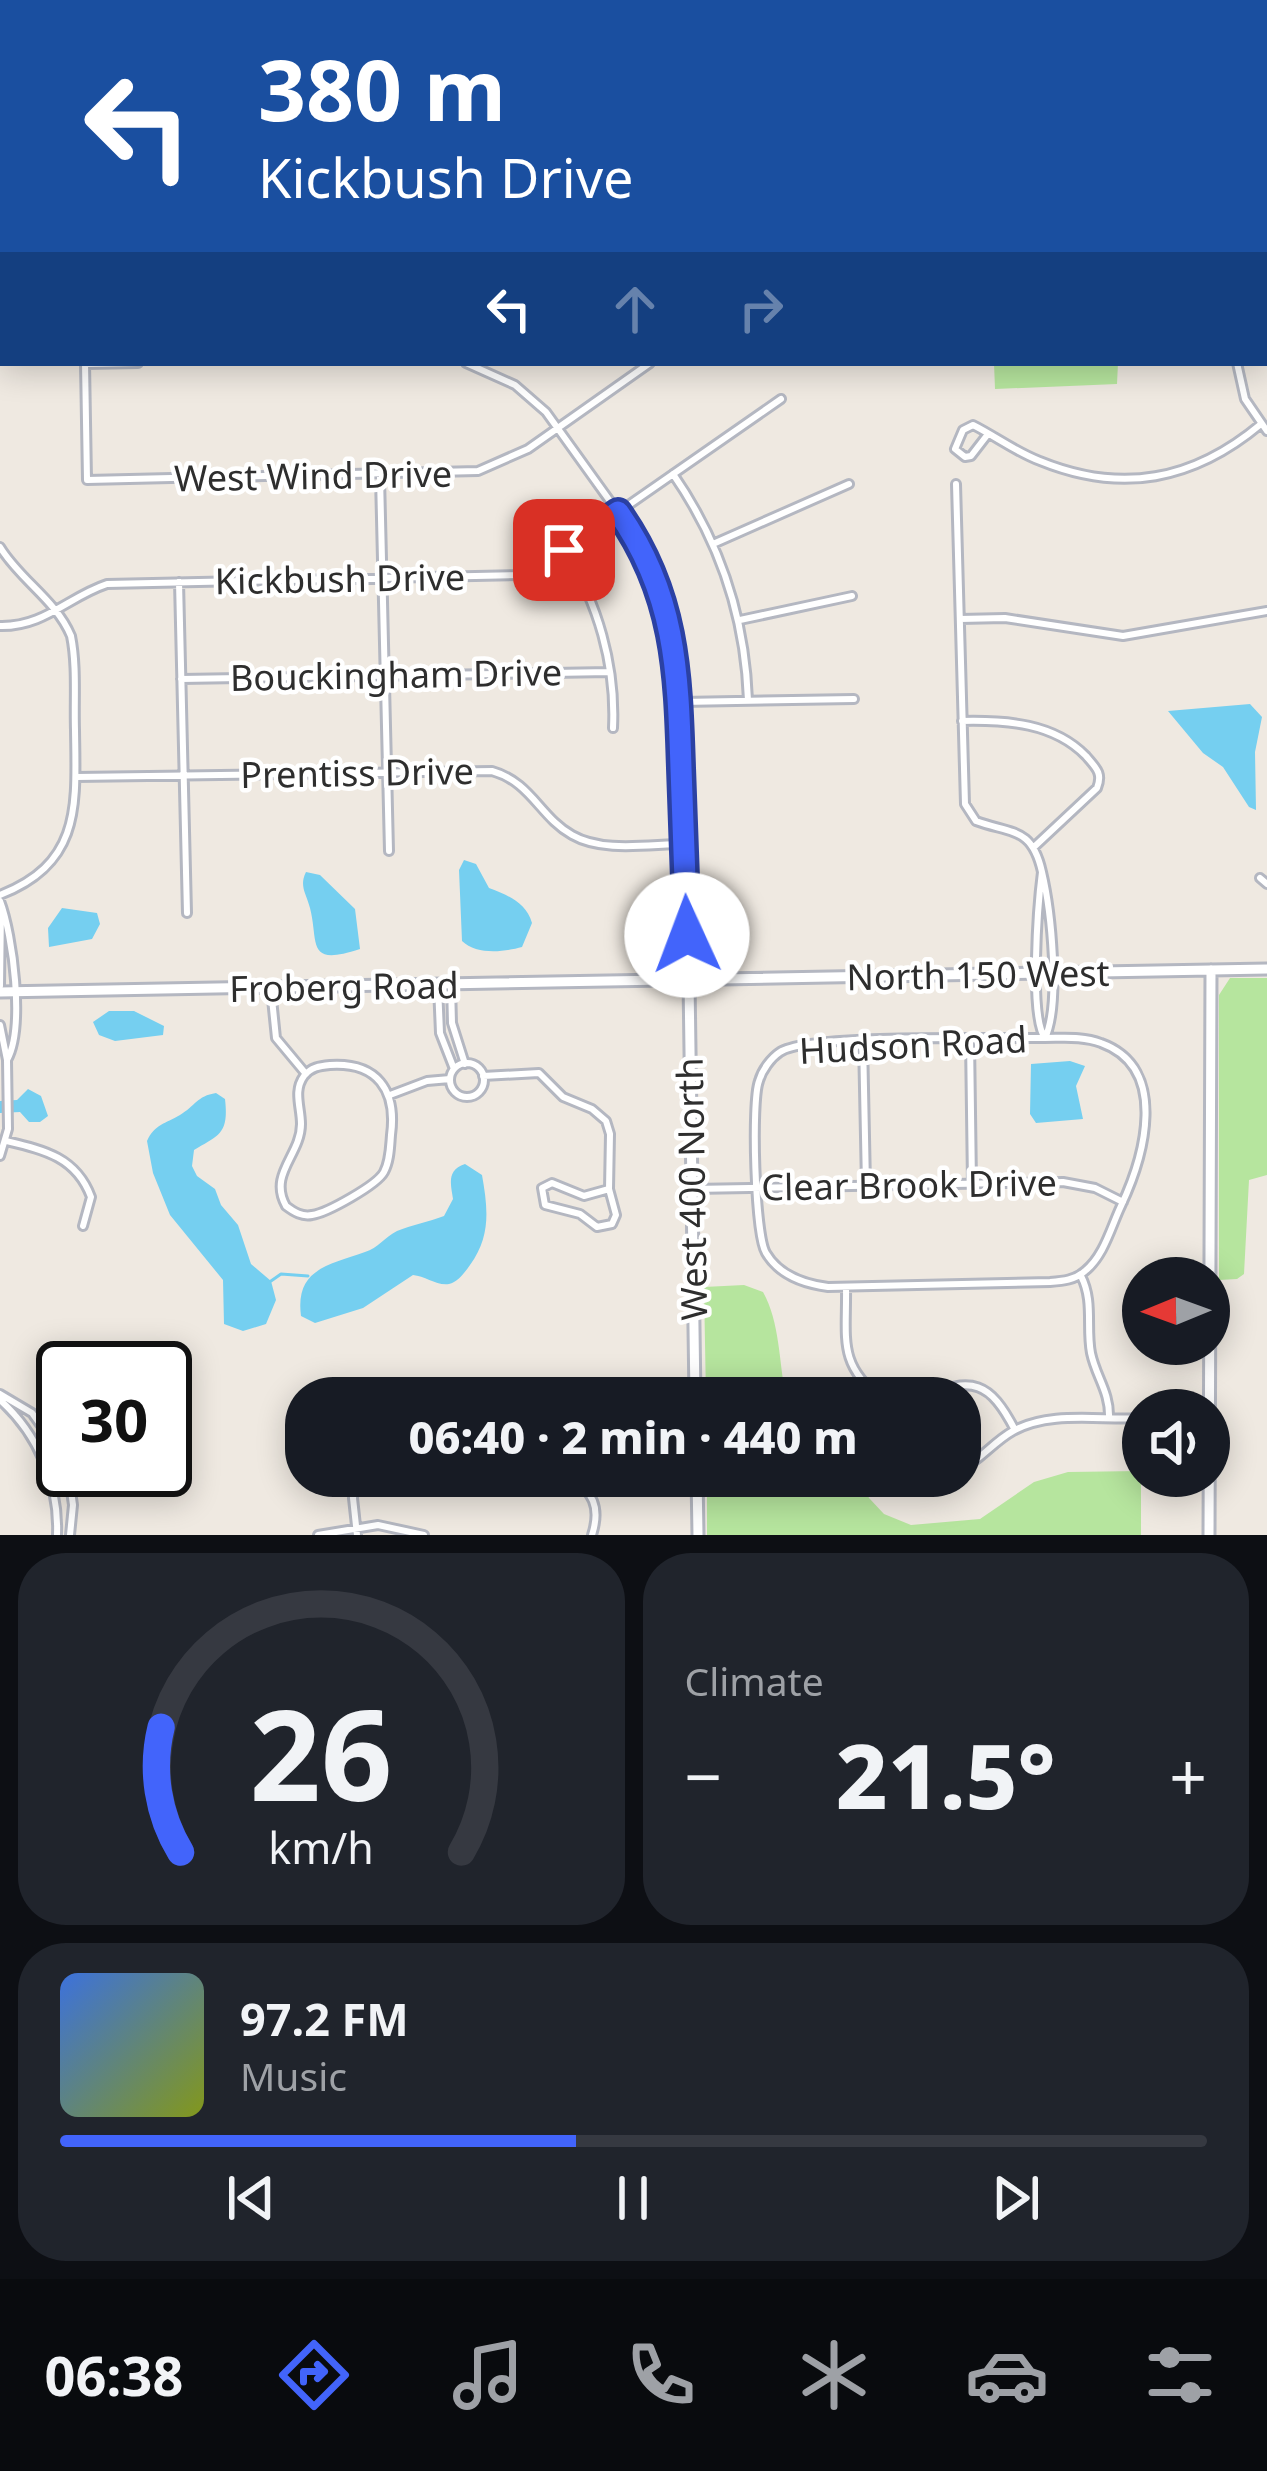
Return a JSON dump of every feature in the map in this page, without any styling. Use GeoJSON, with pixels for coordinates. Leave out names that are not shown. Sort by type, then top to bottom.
{"type":"FeatureCollection","features":[{"type":"Feature","properties":{"kind":"main road","name":"North 150 West"},"geometry":{"type":"LineString","coordinates":[[688,981],[1267,969]]}},
{"type":"Feature","properties":{"kind":"main road"},"geometry":{"type":"LineString","coordinates":[[1209,1389],[1211,970]]}},
{"type":"Feature","properties":{"kind":"main road","name":"Froberg Road"},"geometry":{"type":"LineString","coordinates":[[0,989],[688,981]]}},
{"type":"Feature","properties":{"kind":"main road","name":"West 400 North"},"geometry":{"type":"LineString","coordinates":[[688,981],[695,1377]]}},
{"type":"Feature","properties":{"kind":"main road"},"geometry":{"type":"LineString","coordinates":[[697,1497],[698,1535]]}},
{"type":"Feature","properties":{"kind":"main road"},"geometry":{"type":"LineString","coordinates":[[1209,1497],[1209,1535]]}},
{"type":"Feature","properties":{"kind":"street","name":"West Wind Drive"},"geometry":{"type":"LineString","coordinates":[[85,366],[87,480],[478,471],[504,463],[646,366]]}},
{"type":"Feature","properties":{"kind":"street"},"geometry":{"type":"LineString","coordinates":[[478,366],[502,372],[559,427],[618,512],[663,604],[681,702],[688,981]]}},
{"type":"Feature","properties":{"kind":"street"},"geometry":{"type":"LineString","coordinates":[[988,434],[971,456],[959,454],[956,448],[968,426],[988,434],[1056,467],[1104,479],[1159,477],[1264,428],[1240,386],[1237,366]]}},
{"type":"Feature","properties":{"kind":"street","name":"Kickbush Drive"},"geometry":{"type":"LineString","coordinates":[[0,626],[24,626],[107,584],[519,575],[564,550],[781,399]]}},
{"type":"Feature","properties":{"kind":"street"},"geometry":{"type":"LineString","coordinates":[[674,474],[713,544],[740,620],[748,700]]}},
{"type":"Feature","properties":{"kind":"street"},"geometry":{"type":"LineString","coordinates":[[380,476],[389,851]]}},
{"type":"Feature","properties":{"kind":"street"},"geometry":{"type":"LineString","coordinates":[[713,544],[849,484]]}},
{"type":"Feature","properties":{"kind":"street"},"geometry":{"type":"LineString","coordinates":[[956,484],[968,812],[981,823],[1014,830],[1034,847],[1050,907],[1051,1025],[1045,1038]]}},
{"type":"Feature","properties":{"kind":"street"},"geometry":{"type":"LineString","coordinates":[[0,548],[58,612],[68,630],[73,649],[76,777],[74,817],[57,854],[35,878],[0,900]]}},
{"type":"Feature","properties":{"kind":"street"},"geometry":{"type":"LineString","coordinates":[[564,550],[596,614],[610,672],[614,728]]}},
{"type":"Feature","properties":{"kind":"street"},"geometry":{"type":"LineString","coordinates":[[179,582],[187,913]]}},
{"type":"Feature","properties":{"kind":"street"},"geometry":{"type":"LineString","coordinates":[[740,620],[852,596]]}},
{"type":"Feature","properties":{"kind":"street"},"geometry":{"type":"LineString","coordinates":[[960,620],[1005,618],[1123,636],[1267,610]]}},
{"type":"Feature","properties":{"kind":"street","name":"Bouckingham Drive"},"geometry":{"type":"LineString","coordinates":[[181,679],[610,672]]}},
{"type":"Feature","properties":{"kind":"street"},"geometry":{"type":"LineString","coordinates":[[681,702],[854,699]]}},
{"type":"Feature","properties":{"kind":"street"},"geometry":{"type":"LineString","coordinates":[[962,721],[1006,722],[1055,733],[1074,744],[1098,769],[1097,788],[1034,847]]}},
{"type":"Feature","properties":{"kind":"street","name":"Prentiss Drive"},"geometry":{"type":"LineString","coordinates":[[76,777],[497,772],[523,785],[578,839],[602,844],[685,844]]}},
{"type":"Feature","properties":{"kind":"street"},"geometry":{"type":"LineString","coordinates":[[1042,872],[1037,974],[1038,1028],[1045,1038]]}},
{"type":"Feature","properties":{"kind":"street"},"geometry":{"type":"LineString","coordinates":[[0,900],[0,989]]}},
{"type":"Feature","properties":{"kind":"street"},"geometry":{"type":"LineString","coordinates":[[0,900],[10,931],[13,991],[14,1035],[7,1060]]}},
{"type":"Feature","properties":{"kind":"street"},"geometry":{"type":"LineString","coordinates":[[451,985],[455,1038],[465,1064]]}},
{"type":"Feature","properties":{"kind":"street"},"geometry":{"type":"LineString","coordinates":[[438,986],[440,1033],[455,1092],[469,1097],[481,1090],[483,1076],[479,1068],[465,1064]]}},
{"type":"Feature","properties":{"kind":"street"},"geometry":{"type":"LineString","coordinates":[[271,988],[277,1037],[306,1074]]}},
{"type":"Feature","properties":{"kind":"street"},"geometry":{"type":"LineString","coordinates":[[0,1025],[8,1100],[6,1141],[0,1156]]}},
{"type":"Feature","properties":{"kind":"street","name":"Hudson Road"},"geometry":{"type":"LineString","coordinates":[[1045,1038],[1079,1038],[1107,1045],[1137,1073],[1144,1097],[1139,1167],[1099,1255],[1081,1275],[1050,1282],[846,1287],[800,1281],[768,1258],[758,1228],[756,1097],[770,1062],[790,1047],[863,1040],[1045,1038]]}},
{"type":"Feature","properties":{"kind":"street"},"geometry":{"type":"LineString","coordinates":[[863,1040],[866,1185]]}},
{"type":"Feature","properties":{"kind":"street"},"geometry":{"type":"LineString","coordinates":[[970,1040],[972,1184]]}},
{"type":"Feature","properties":{"kind":"street"},"geometry":{"type":"LineString","coordinates":[[391,1095],[452,1074],[465,1064]]}},
{"type":"Feature","properties":{"kind":"street"},"geometry":{"type":"LineString","coordinates":[[324,1065],[361,1067],[379,1077],[391,1095],[393,1124],[381,1177],[323,1212],[301,1215],[281,1199],[279,1181],[301,1131],[298,1090],[306,1074],[324,1065]]}},
{"type":"Feature","properties":{"kind":"street"},"geometry":{"type":"LineString","coordinates":[[483,1076],[539,1073],[563,1097],[601,1114],[610,1134],[609,1189],[616,1215],[612,1223],[602,1228],[571,1210],[550,1208],[541,1199],[542,1188],[552,1183],[584,1196],[609,1189]]}},
{"type":"Feature","properties":{"kind":"street"},"geometry":{"type":"LineString","coordinates":[[6,1141],[45,1150],[74,1168],[91,1197],[83,1226]]}},
{"type":"Feature","properties":{"kind":"street","name":"Clear Brook Drive"},"geometry":{"type":"LineString","coordinates":[[691,1189],[1075,1183],[1124,1202]]}},
{"type":"Feature","properties":{"kind":"street"},"geometry":{"type":"LineString","coordinates":[[1081,1275],[1089,1295],[1091,1353],[1107,1390],[1109,1418]]}},
{"type":"Feature","properties":{"kind":"street"},"geometry":{"type":"LineString","coordinates":[[846,1287],[850,1365],[857,1377]]}},
{"type":"Feature","properties":{"kind":"street"},"geometry":{"type":"LineString","coordinates":[[981,1387],[1000,1401],[1015,1430]]}},
{"type":"Feature","properties":{"kind":"street"},"geometry":{"type":"LineString","coordinates":[[0,1397],[36,1419]]}},
{"type":"Feature","properties":{"kind":"street"},"geometry":{"type":"LineString","coordinates":[[0,1397],[47,1468],[57,1535]]}},
{"type":"Feature","properties":{"kind":"street"},"geometry":{"type":"LineString","coordinates":[[981,1455],[1015,1430],[1043,1422],[1122,1418]]}},
{"type":"Feature","properties":{"kind":"street"},"geometry":{"type":"LineString","coordinates":[[70,1535],[72,1497]]}},
{"type":"Feature","properties":{"kind":"street"},"geometry":{"type":"LineString","coordinates":[[356,1497],[356,1531]]}},
{"type":"Feature","properties":{"kind":"street"},"geometry":{"type":"LineString","coordinates":[[592,1535],[593,1497]]}},
{"type":"Feature","properties":{"kind":"street"},"geometry":{"type":"LineString","coordinates":[[318,1535],[391,1526],[424,1535]]}},
{"type":"Feature","properties":{"kind":"green space"},"geometry":{"type":"Polygon","coordinates":[[[994,366],[1118,366],[1117,384],[995,389],[994,366]]]}},
{"type":"Feature","properties":{"kind":"green space"},"geometry":{"type":"Polygon","coordinates":[[[1230,978],[1267,978],[1267,1175],[1249,1180],[1244,1274],[1230,1279],[1230,1257],[1219,1257],[1219,995],[1230,978]]]}},
{"type":"Feature","properties":{"kind":"green space"},"geometry":{"type":"Polygon","coordinates":[[[744,1285],[763,1292],[776,1329],[783,1377],[706,1377],[704,1287],[744,1285]]]}},
{"type":"Feature","properties":{"kind":"green space"},"geometry":{"type":"Polygon","coordinates":[[[1122,1471],[1122,1497],[1141,1497],[1141,1535],[707,1535],[707,1497],[869,1497],[884,1514],[911,1525],[980,1519],[1034,1482],[1068,1472],[1122,1471]]]}},
{"type":"Feature","properties":{"kind":"water"},"geometry":{"type":"Polygon","coordinates":[[[1250,704],[1262,717],[1255,752],[1256,810],[1249,807],[1223,767],[1203,753],[1168,711],[1250,704]]]}},
{"type":"Feature","properties":{"kind":"water"},"geometry":{"type":"Polygon","coordinates":[[[464,860],[476,864],[489,888],[525,910],[532,923],[522,947],[482,950],[462,941],[459,870],[464,860]]]}},
{"type":"Feature","properties":{"kind":"water"},"geometry":{"type":"Polygon","coordinates":[[[306,872],[320,875],[355,909],[360,949],[330,955],[318,948],[303,886],[306,872]]]}},
{"type":"Feature","properties":{"kind":"water"},"geometry":{"type":"Polygon","coordinates":[[[62,908],[97,913],[100,924],[92,939],[49,947],[48,928],[62,908]]]}},
{"type":"Feature","properties":{"kind":"water"},"geometry":{"type":"Polygon","coordinates":[[[109,1011],[134,1011],[164,1026],[163,1035],[115,1041],[99,1035],[93,1022],[109,1011]]]}},
{"type":"Feature","properties":{"kind":"water"},"geometry":{"type":"Polygon","coordinates":[[[1070,1061],[1085,1066],[1076,1086],[1083,1119],[1036,1123],[1030,1114],[1031,1064],[1070,1061]]]}},
{"type":"Feature","properties":{"kind":"water"},"geometry":{"type":"Polygon","coordinates":[[[28,1089],[41,1096],[48,1116],[29,1122],[20,1112],[0,1113],[0,1101],[17,1100],[28,1089]]]}},
{"type":"Feature","properties":{"kind":"water"},"geometry":{"type":"Polygon","coordinates":[[[216,1093],[225,1099],[224,1127],[194,1150],[192,1166],[215,1189],[238,1225],[251,1264],[271,1281],[276,1300],[266,1324],[243,1331],[224,1324],[223,1280],[170,1215],[153,1173],[147,1141],[157,1128],[216,1093]]]}},
{"type":"Feature","properties":{"kind":"water"},"geometry":{"type":"Polygon","coordinates":[[[465,1164],[482,1175],[486,1222],[477,1254],[458,1279],[444,1284],[413,1275],[363,1308],[315,1323],[301,1316],[303,1288],[316,1272],[370,1250],[397,1231],[444,1216],[453,1199],[452,1174],[465,1164]]]}},
{"type":"Feature","properties":{"kind":"waterway"},"geometry":{"type":"LineString","coordinates":[[271,1281],[281,1274],[308,1276]]}},
{"type":"Feature","properties":{"kind":"route"},"geometry":{"type":"LineString","coordinates":[[564,550],[618,512],[663,604],[681,702],[687,935]]}}]}
